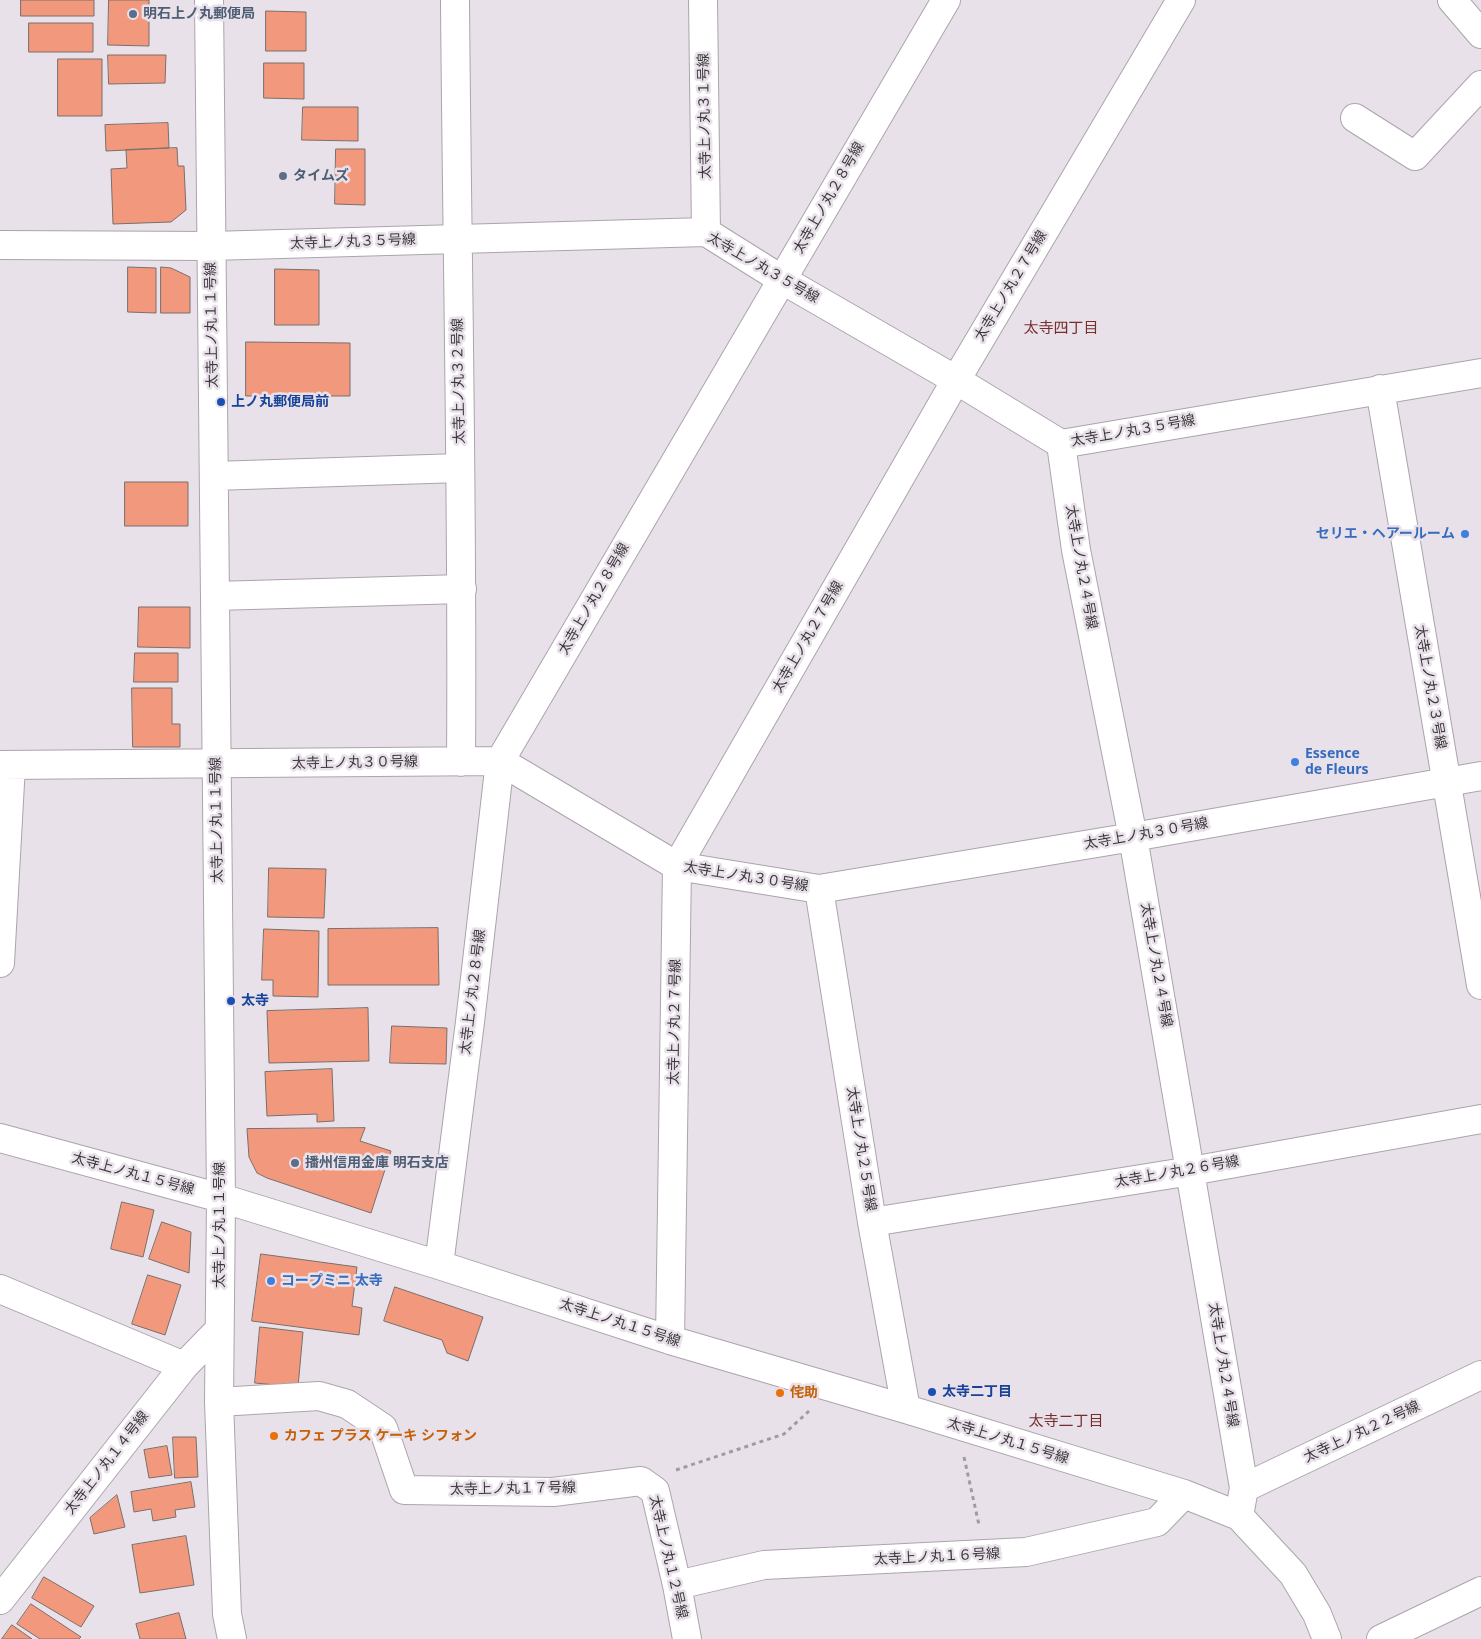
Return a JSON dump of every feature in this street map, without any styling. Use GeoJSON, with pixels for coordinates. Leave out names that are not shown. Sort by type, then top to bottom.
{"type":"FeatureCollection","features":[{"type":"Feature","properties":{"kind":"street","name":"太寺上ノ丸１１号線"},"geometry":{"type":"LineString","coordinates":[[209,0],[221,1198],[219,1402],[227,1614],[232,1639]]}},
{"type":"Feature","properties":{"kind":"street","name":"太寺上ノ丸３２号線"},"geometry":{"type":"LineString","coordinates":[[455,0],[462,589],[461,762]]}},
{"type":"Feature","properties":{"kind":"street","name":"太寺上ノ丸３１号線"},"geometry":{"type":"LineString","coordinates":[[703,0],[706,232]]}},
{"type":"Feature","properties":{"kind":"street","name":"太寺上ノ丸２８号線"},"geometry":{"type":"LineString","coordinates":[[439,1265],[470,1022],[500,762],[946,0]]}},
{"type":"Feature","properties":{"kind":"street","name":"太寺上ノ丸２７号線"},"geometry":{"type":"LineString","coordinates":[[670,1340],[677,866],[956,380],[1181,0]]}},
{"type":"Feature","properties":{"kind":"street"},"geometry":{"type":"LineString","coordinates":[[1452,0],[1481,34]]}},
{"type":"Feature","properties":{"kind":"street"},"geometry":{"type":"LineString","coordinates":[[1355,118],[1415,156],[1481,85]]}},
{"type":"Feature","properties":{"kind":"street","name":"太寺上ノ丸３５号線"},"geometry":{"type":"LineString","coordinates":[[0,245],[211,246],[706,232],[781,279],[956,380],[1061,444],[1481,373]]}},
{"type":"Feature","properties":{"kind":"street","name":"太寺上ノ丸２３号線"},"geometry":{"type":"LineString","coordinates":[[1380,389],[1481,985]]}},
{"type":"Feature","properties":{"kind":"street","name":"太寺上ノ丸２４号線"},"geometry":{"type":"LineString","coordinates":[[1061,444],[1076,550],[1133,837],[1244,1488],[1239,1516]]}},
{"type":"Feature","properties":{"kind":"street"},"geometry":{"type":"LineString","coordinates":[[214,476],[460,468]]}},
{"type":"Feature","properties":{"kind":"street"},"geometry":{"type":"LineString","coordinates":[[215,596],[462,589]]}},
{"type":"Feature","properties":{"kind":"street","name":"太寺上ノ丸３０号線"},"geometry":{"type":"LineString","coordinates":[[5,765],[500,762],[677,866],[819,889],[1133,837],[1481,776]]}},
{"type":"Feature","properties":{"kind":"street"},"geometry":{"type":"LineString","coordinates":[[0,963],[5,765]]}},
{"type":"Feature","properties":{"kind":"street","name":"太寺上ノ丸２５号線"},"geometry":{"type":"LineString","coordinates":[[819,889],[872,1222],[906,1409]]}},
{"type":"Feature","properties":{"kind":"street","name":"太寺上ノ丸２６号線"},"geometry":{"type":"LineString","coordinates":[[872,1222],[1191,1171],[1481,1119]]}},
{"type":"Feature","properties":{"kind":"street","name":"太寺上ノ丸１５号線"},"geometry":{"type":"LineString","coordinates":[[0,1138],[221,1198],[439,1265],[670,1340],[906,1409],[1184,1494],[1239,1516]]}},
{"type":"Feature","properties":{"kind":"street"},"geometry":{"type":"LineString","coordinates":[[0,1289],[184,1366]]}},
{"type":"Feature","properties":{"kind":"street","name":"太寺上ノ丸１４号線"},"geometry":{"type":"LineString","coordinates":[[2,1595],[184,1366],[219,1330]]}},
{"type":"Feature","properties":{"kind":"street","name":"太寺上ノ丸２２号線"},"geometry":{"type":"LineString","coordinates":[[1244,1488],[1481,1375]]}},
{"type":"Feature","properties":{"kind":"street","name":"太寺上ノ丸１７号線"},"geometry":{"type":"LineString","coordinates":[[219,1402],[319,1396],[348,1404],[383,1428],[404,1490],[553,1492],[641,1481]]}},
{"type":"Feature","properties":{"kind":"street","name":"太寺上ノ丸１２号線"},"geometry":{"type":"LineString","coordinates":[[641,1481],[655,1492],[677,1585],[687,1639]]}},
{"type":"Feature","properties":{"kind":"street","name":"太寺上ノ丸１６号線"},"geometry":{"type":"LineString","coordinates":[[677,1585],[764,1565],[1026,1552],[1156,1522],[1184,1494]]}},
{"type":"Feature","properties":{"kind":"street"},"geometry":{"type":"LineString","coordinates":[[1239,1516],[1293,1574],[1317,1614],[1327,1639]]}},
{"type":"Feature","properties":{"kind":"street"},"geometry":{"type":"LineString","coordinates":[[1381,1639],[1481,1591]]}},
{"type":"Feature","properties":{"kind":"path"},"geometry":{"type":"LineString","coordinates":[[641,1481],[784,1434],[833,1388]]}},
{"type":"Feature","properties":{"kind":"path"},"geometry":{"type":"LineString","coordinates":[[957,1425],[985,1554]]}},
{"type":"Feature","properties":{"kind":"building"},"geometry":{"type":"Polygon","coordinates":[[[21,0],[94,0],[94,16],[21,16],[21,0]]]}},
{"type":"Feature","properties":{"kind":"building"},"geometry":{"type":"Polygon","coordinates":[[[109,0],[149,0],[149,46],[108,45],[109,0]]]}},
{"type":"Feature","properties":{"kind":"building"},"geometry":{"type":"Polygon","coordinates":[[[266,11],[306,12],[306,51],[266,51],[266,11]]]}},
{"type":"Feature","properties":{"kind":"building"},"geometry":{"type":"Polygon","coordinates":[[[29,23],[93,23],[93,52],[29,52],[29,23]]]}},
{"type":"Feature","properties":{"kind":"building"},"geometry":{"type":"Polygon","coordinates":[[[108,55],[166,55],[165,83],[109,84],[108,55]]]}},
{"type":"Feature","properties":{"kind":"building"},"geometry":{"type":"Polygon","coordinates":[[[58,59],[102,59],[102,116],[58,116],[58,59]]]}},
{"type":"Feature","properties":{"kind":"building"},"geometry":{"type":"Polygon","coordinates":[[[264,63],[304,63],[304,99],[264,98],[264,63]]]}},
{"type":"Feature","properties":{"kind":"building"},"geometry":{"type":"Polygon","coordinates":[[[303,107],[358,107],[358,141],[302,140],[303,107]]]}},
{"type":"Feature","properties":{"kind":"building"},"geometry":{"type":"Polygon","coordinates":[[[168,123],[169,148],[106,151],[105,125],[168,123]]]}},
{"type":"Feature","properties":{"kind":"building"},"geometry":{"type":"Polygon","coordinates":[[[177,148],[178,166],[184,166],[186,210],[171,222],[113,224],[111,169],[127,168],[126,150],[177,148]]]}},
{"type":"Feature","properties":{"kind":"building"},"geometry":{"type":"Polygon","coordinates":[[[336,149],[365,149],[365,205],[335,204],[336,149]]]}},
{"type":"Feature","properties":{"kind":"building"},"geometry":{"type":"Polygon","coordinates":[[[128,267],[156,268],[156,313],[128,312],[128,267]]]}},
{"type":"Feature","properties":{"kind":"building"},"geometry":{"type":"Polygon","coordinates":[[[161,267],[171,268],[190,277],[190,313],[161,313],[161,267]]]}},
{"type":"Feature","properties":{"kind":"building"},"geometry":{"type":"Polygon","coordinates":[[[275,269],[319,270],[319,325],[275,325],[275,269]]]}},
{"type":"Feature","properties":{"kind":"building"},"geometry":{"type":"Polygon","coordinates":[[[246,342],[350,343],[350,396],[246,396],[246,342]]]}},
{"type":"Feature","properties":{"kind":"building"},"geometry":{"type":"Polygon","coordinates":[[[125,482],[188,482],[188,526],[125,526],[125,482]]]}},
{"type":"Feature","properties":{"kind":"building"},"geometry":{"type":"Polygon","coordinates":[[[139,607],[190,607],[190,648],[138,647],[139,607]]]}},
{"type":"Feature","properties":{"kind":"building"},"geometry":{"type":"Polygon","coordinates":[[[135,653],[178,653],[178,682],[134,682],[135,653]]]}},
{"type":"Feature","properties":{"kind":"building"},"geometry":{"type":"Polygon","coordinates":[[[132,688],[172,688],[172,724],[180,724],[180,747],[133,747],[132,688]]]}},
{"type":"Feature","properties":{"kind":"building"},"geometry":{"type":"Polygon","coordinates":[[[269,868],[326,869],[324,918],[268,917],[269,868]]]}},
{"type":"Feature","properties":{"kind":"building"},"geometry":{"type":"Polygon","coordinates":[[[438,928],[439,985],[328,985],[328,929],[438,928]]]}},
{"type":"Feature","properties":{"kind":"building"},"geometry":{"type":"Polygon","coordinates":[[[264,929],[319,931],[318,997],[273,996],[273,980],[262,980],[264,929]]]}},
{"type":"Feature","properties":{"kind":"building"},"geometry":{"type":"Polygon","coordinates":[[[368,1008],[369,1061],[269,1063],[267,1011],[368,1008]]]}},
{"type":"Feature","properties":{"kind":"building"},"geometry":{"type":"Polygon","coordinates":[[[392,1026],[447,1028],[446,1064],[390,1063],[392,1026]]]}},
{"type":"Feature","properties":{"kind":"building"},"geometry":{"type":"Polygon","coordinates":[[[332,1069],[334,1121],[317,1122],[317,1114],[267,1116],[265,1072],[332,1069]]]}},
{"type":"Feature","properties":{"kind":"building"},"geometry":{"type":"Polygon","coordinates":[[[365,1128],[360,1141],[391,1151],[371,1213],[267,1178],[257,1173],[249,1157],[247,1129],[365,1128]]]}},
{"type":"Feature","properties":{"kind":"building"},"geometry":{"type":"Polygon","coordinates":[[[122,1202],[154,1210],[143,1257],[111,1249],[122,1202]]]}},
{"type":"Feature","properties":{"kind":"building"},"geometry":{"type":"Polygon","coordinates":[[[162,1222],[191,1232],[189,1273],[149,1259],[162,1222]]]}},
{"type":"Feature","properties":{"kind":"building"},"geometry":{"type":"Polygon","coordinates":[[[261,1254],[357,1267],[352,1306],[362,1308],[359,1335],[252,1321],[261,1254]]]}},
{"type":"Feature","properties":{"kind":"building"},"geometry":{"type":"Polygon","coordinates":[[[148,1275],[181,1285],[165,1335],[132,1324],[148,1275]]]}},
{"type":"Feature","properties":{"kind":"building"},"geometry":{"type":"Polygon","coordinates":[[[395,1287],[483,1317],[468,1361],[447,1353],[442,1340],[384,1321],[395,1287]]]}},
{"type":"Feature","properties":{"kind":"building"},"geometry":{"type":"Polygon","coordinates":[[[260,1327],[303,1332],[298,1387],[255,1383],[260,1327]]]}},
{"type":"Feature","properties":{"kind":"building"},"geometry":{"type":"Polygon","coordinates":[[[173,1437],[196,1437],[198,1477],[175,1478],[173,1437]]]}},
{"type":"Feature","properties":{"kind":"building"},"geometry":{"type":"Polygon","coordinates":[[[167,1446],[172,1475],[149,1478],[144,1450],[167,1446]]]}},
{"type":"Feature","properties":{"kind":"building"},"geometry":{"type":"Polygon","coordinates":[[[191,1482],[195,1507],[175,1510],[176,1517],[153,1521],[151,1509],[134,1512],[131,1492],[191,1482]]]}},
{"type":"Feature","properties":{"kind":"building"},"geometry":{"type":"Polygon","coordinates":[[[117,1495],[125,1527],[94,1534],[90,1518],[117,1495]]]}},
{"type":"Feature","properties":{"kind":"building"},"geometry":{"type":"Polygon","coordinates":[[[186,1536],[194,1585],[140,1593],[132,1545],[186,1536]]]}},
{"type":"Feature","properties":{"kind":"building"},"geometry":{"type":"Polygon","coordinates":[[[44,1577],[94,1606],[81,1627],[32,1598],[44,1577]]]}},
{"type":"Feature","properties":{"kind":"building"},"geometry":{"type":"Polygon","coordinates":[[[31,1604],[81,1637],[79,1639],[40,1639],[17,1624],[31,1604]]]}},
{"type":"Feature","properties":{"kind":"building"},"geometry":{"type":"Polygon","coordinates":[[[179,1613],[186,1639],[140,1639],[136,1624],[179,1613]]]}},
{"type":"Feature","properties":{"kind":"building"},"geometry":{"type":"Polygon","coordinates":[[[12,1625],[32,1639],[2,1639],[12,1625]]]}},
{"type":"Feature","properties":{"kind":"place","name":"明石上ノ丸郵便局"},"geometry":{"type":"Point","coordinates":[133,14]}},
{"type":"Feature","properties":{"kind":"place","name":"タイムズ"},"geometry":{"type":"Point","coordinates":[283,176]}},
{"type":"Feature","properties":{"kind":"place","name":"上ノ丸郵便局前"},"geometry":{"type":"Point","coordinates":[221,402]}},
{"type":"Feature","properties":{"kind":"place","name":"セリエ・ヘアールーム"},"geometry":{"type":"Point","coordinates":[1465,534]}},
{"type":"Feature","properties":{"kind":"place","name":"Essence de Fleurs"},"geometry":{"type":"Point","coordinates":[1295,762]}},
{"type":"Feature","properties":{"kind":"place","name":"太寺"},"geometry":{"type":"Point","coordinates":[231,1001]}},
{"type":"Feature","properties":{"kind":"place","name":"播州信用金庫 明石支店"},"geometry":{"type":"Point","coordinates":[295,1163]}},
{"type":"Feature","properties":{"kind":"place","name":"コープミニ 太寺"},"geometry":{"type":"Point","coordinates":[271,1281]}},
{"type":"Feature","properties":{"kind":"place","name":"太寺二丁目"},"geometry":{"type":"Point","coordinates":[932,1392]}},
{"type":"Feature","properties":{"kind":"place","name":"侘助"},"geometry":{"type":"Point","coordinates":[780,1393]}},
{"type":"Feature","properties":{"kind":"place","name":"カフェ プラス ケーキ シフォン"},"geometry":{"type":"Point","coordinates":[274,1436]}},
{"type":"Feature","properties":{"kind":"district","name":"太寺四丁目"},"geometry":{"type":"Point","coordinates":[1061,329]}},
{"type":"Feature","properties":{"kind":"district","name":"太寺二丁目"},"geometry":{"type":"Point","coordinates":[1066,1422]}}]}
